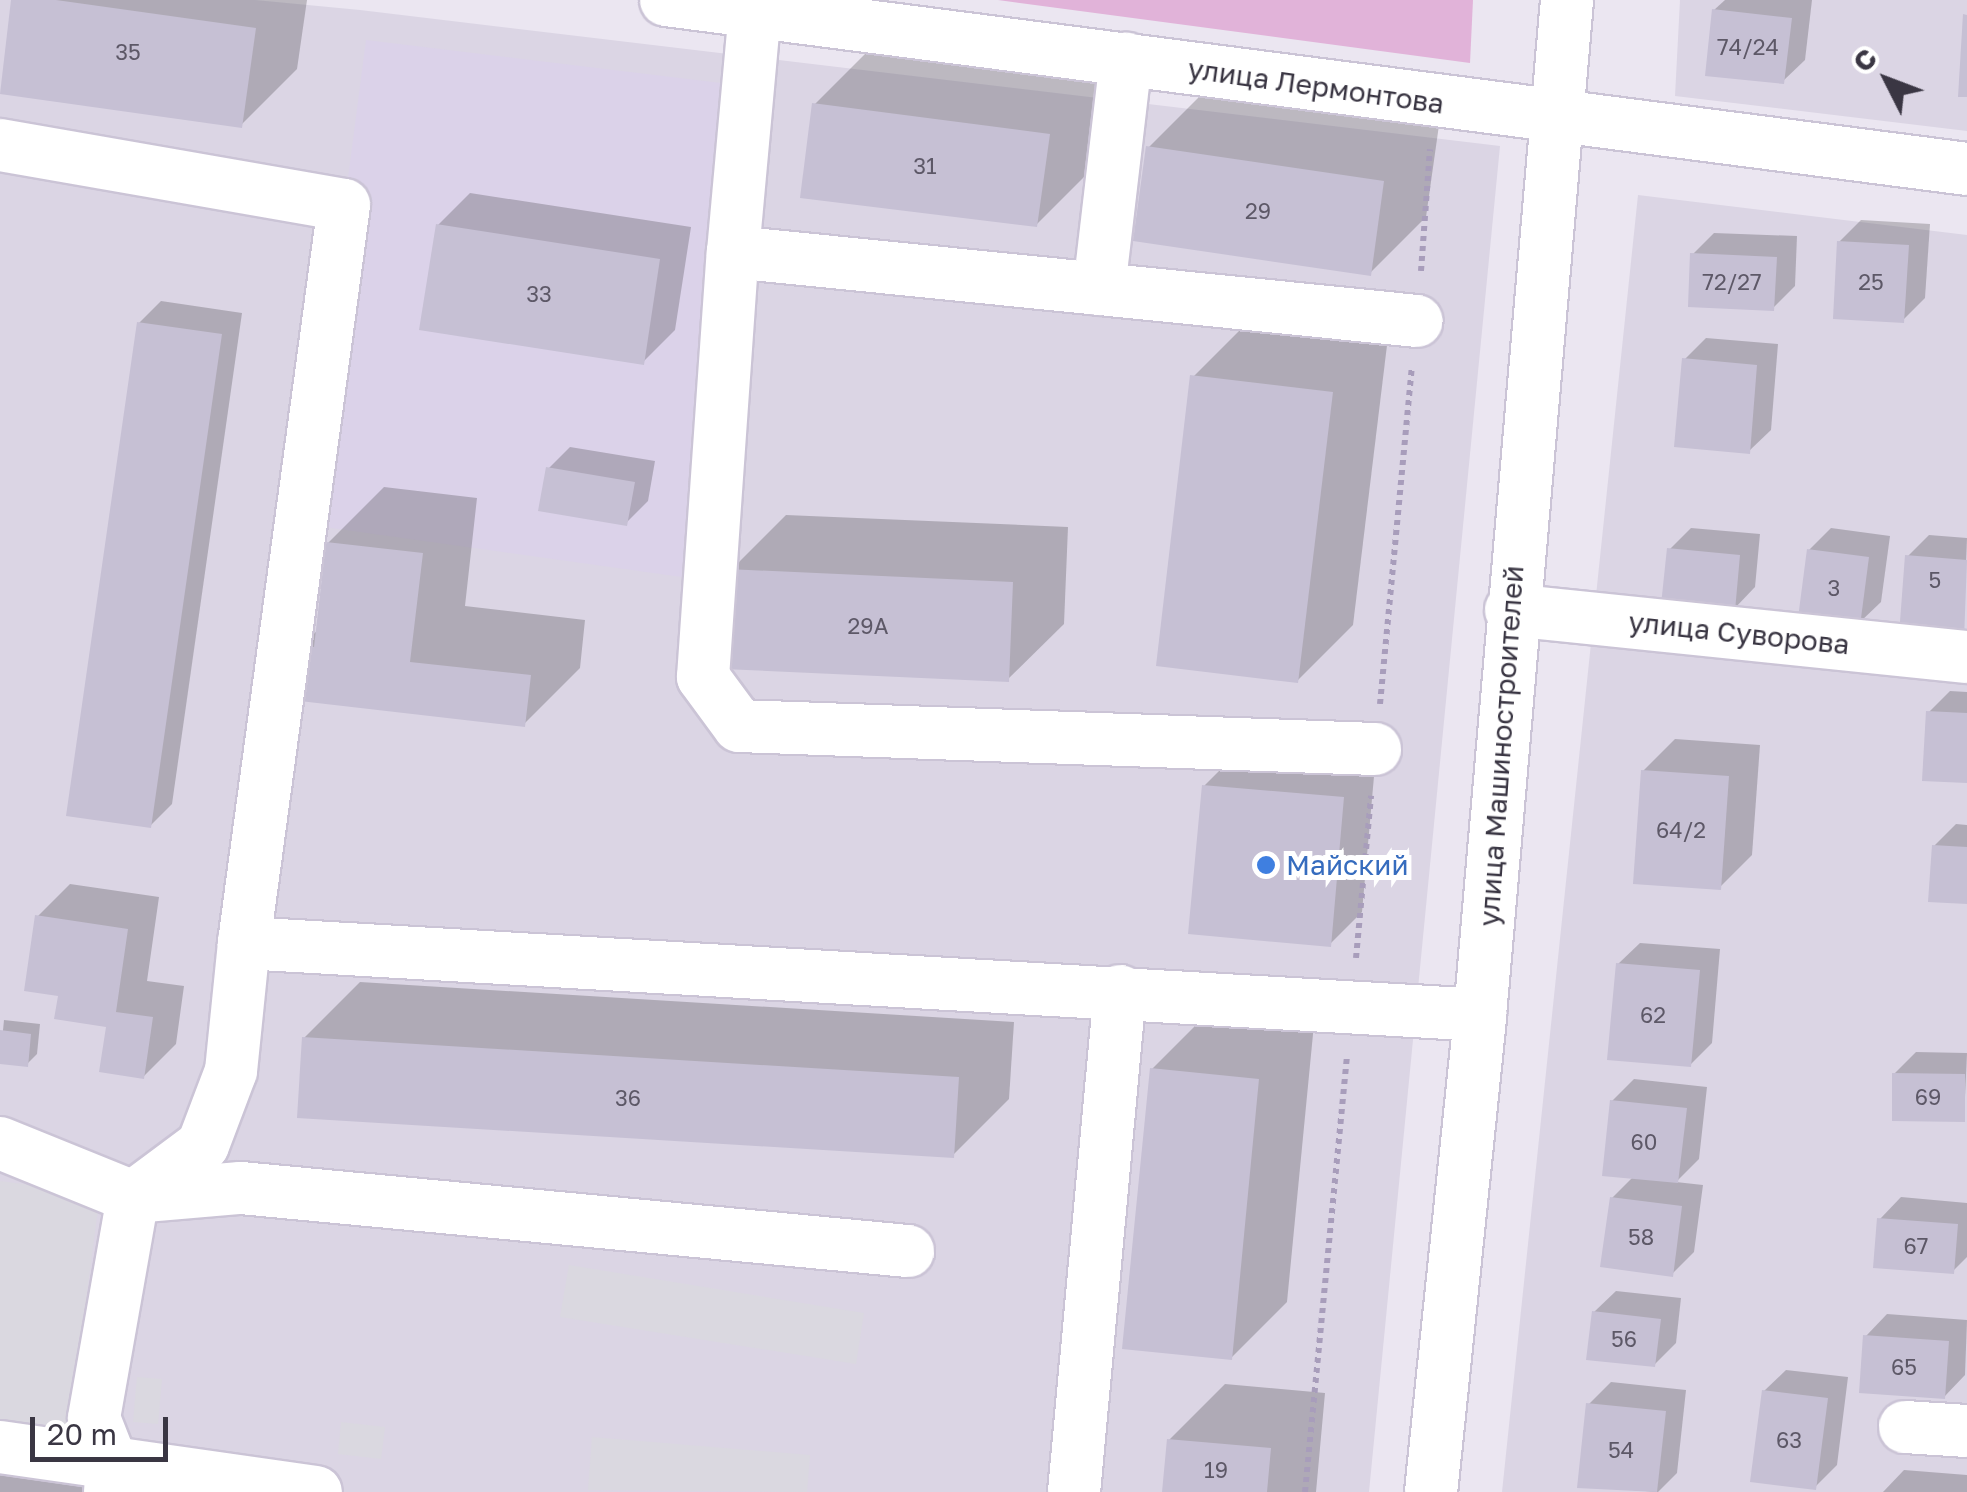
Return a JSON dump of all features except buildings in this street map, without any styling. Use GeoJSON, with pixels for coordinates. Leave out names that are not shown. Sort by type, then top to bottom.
{"type":"FeatureCollection","features":[{"type":"Feature","properties":{"kind":"street","name":"улица Лермонтова"},"geometry":{"type":"LineString","coordinates":[[666,0],[1967,170]]}},
{"type":"Feature","properties":{"kind":"street","name":"улица Машиностроителей"},"geometry":{"type":"LineString","coordinates":[[1430,1492],[1480,1014],[1511,610],[1568,0]]}},
{"type":"Feature","properties":{"kind":"street"},"geometry":{"type":"LineString","coordinates":[[756,12],[733,252],[703,677],[740,726],[1375,749]]}},
{"type":"Feature","properties":{"kind":"street"},"geometry":{"type":"LineString","coordinates":[[1099,289],[1126,58]]}},
{"type":"Feature","properties":{"kind":"street"},"geometry":{"type":"LineString","coordinates":[[0,146],[344,205],[244,943],[231,1072],[203,1145],[134,1197],[94,1418],[111,1478]]}},
{"type":"Feature","properties":{"kind":"street"},"geometry":{"type":"LineString","coordinates":[[733,252],[1417,321]]}},
{"type":"Feature","properties":{"kind":"street","name":"улица Суворова"},"geometry":{"type":"LineString","coordinates":[[1511,610],[1967,657]]}},
{"type":"Feature","properties":{"kind":"street"},"geometry":{"type":"LineString","coordinates":[[244,943],[1480,1014]]}},
{"type":"Feature","properties":{"kind":"street"},"geometry":{"type":"LineString","coordinates":[[1074,1492],[1120,992]]}},
{"type":"Feature","properties":{"kind":"street"},"geometry":{"type":"LineString","coordinates":[[0,1143],[134,1197],[241,1188],[908,1251]]}},
{"type":"Feature","properties":{"kind":"street"},"geometry":{"type":"LineString","coordinates":[[1904,1427],[1967,1431]]}},
{"type":"Feature","properties":{"kind":"street"},"geometry":{"type":"LineString","coordinates":[[0,1447],[111,1478],[316,1492]]}},
{"type":"Feature","properties":{"kind":"shaded area"},"geometry":{"type":"Polygon","coordinates":[[[0,0],[255,0],[360,10],[1500,146],[1369,1492],[0,1492],[0,0]]]}},
{"type":"Feature","properties":{"kind":"shaded area"},"geometry":{"type":"Polygon","coordinates":[[[998,0],[1473,0],[1470,63],[998,0]]]}},
{"type":"Feature","properties":{"kind":"shaded area"},"geometry":{"type":"Polygon","coordinates":[[[1680,0],[1967,0],[1967,131],[1675,96],[1680,0]]]}},
{"type":"Feature","properties":{"kind":"shaded area"},"geometry":{"type":"Polygon","coordinates":[[[366,40],[754,87],[689,578],[303,524],[366,40]]]}},
{"type":"Feature","properties":{"kind":"shaded area"},"geometry":{"type":"Polygon","coordinates":[[[1638,195],[1967,235],[1967,1492],[1502,1492],[1638,195]]]}},
{"type":"Feature","properties":{"kind":"shaded area"},"geometry":{"type":"Polygon","coordinates":[[[0,1181],[100,1194],[69,1429],[0,1420],[0,1181]]]}},
{"type":"Feature","properties":{"kind":"shaded area"},"geometry":{"type":"Polygon","coordinates":[[[569,1265],[864,1313],[856,1364],[560,1317],[569,1265]]]}},
{"type":"Feature","properties":{"kind":"shaded area"},"geometry":{"type":"Polygon","coordinates":[[[137,1377],[162,1379],[158,1424],[133,1422],[137,1377]]]}},
{"type":"Feature","properties":{"kind":"shaded area"},"geometry":{"type":"Polygon","coordinates":[[[341,1422],[385,1427],[381,1459],[338,1454],[341,1422]]]}},
{"type":"Feature","properties":{"kind":"shaded area"},"geometry":{"type":"Polygon","coordinates":[[[592,1437],[810,1455],[807,1492],[588,1490],[592,1437]]]}},
{"type":"Feature","properties":{"kind":"place","name":"Майский"},"geometry":{"type":"Point","coordinates":[1266,865]}}]}
